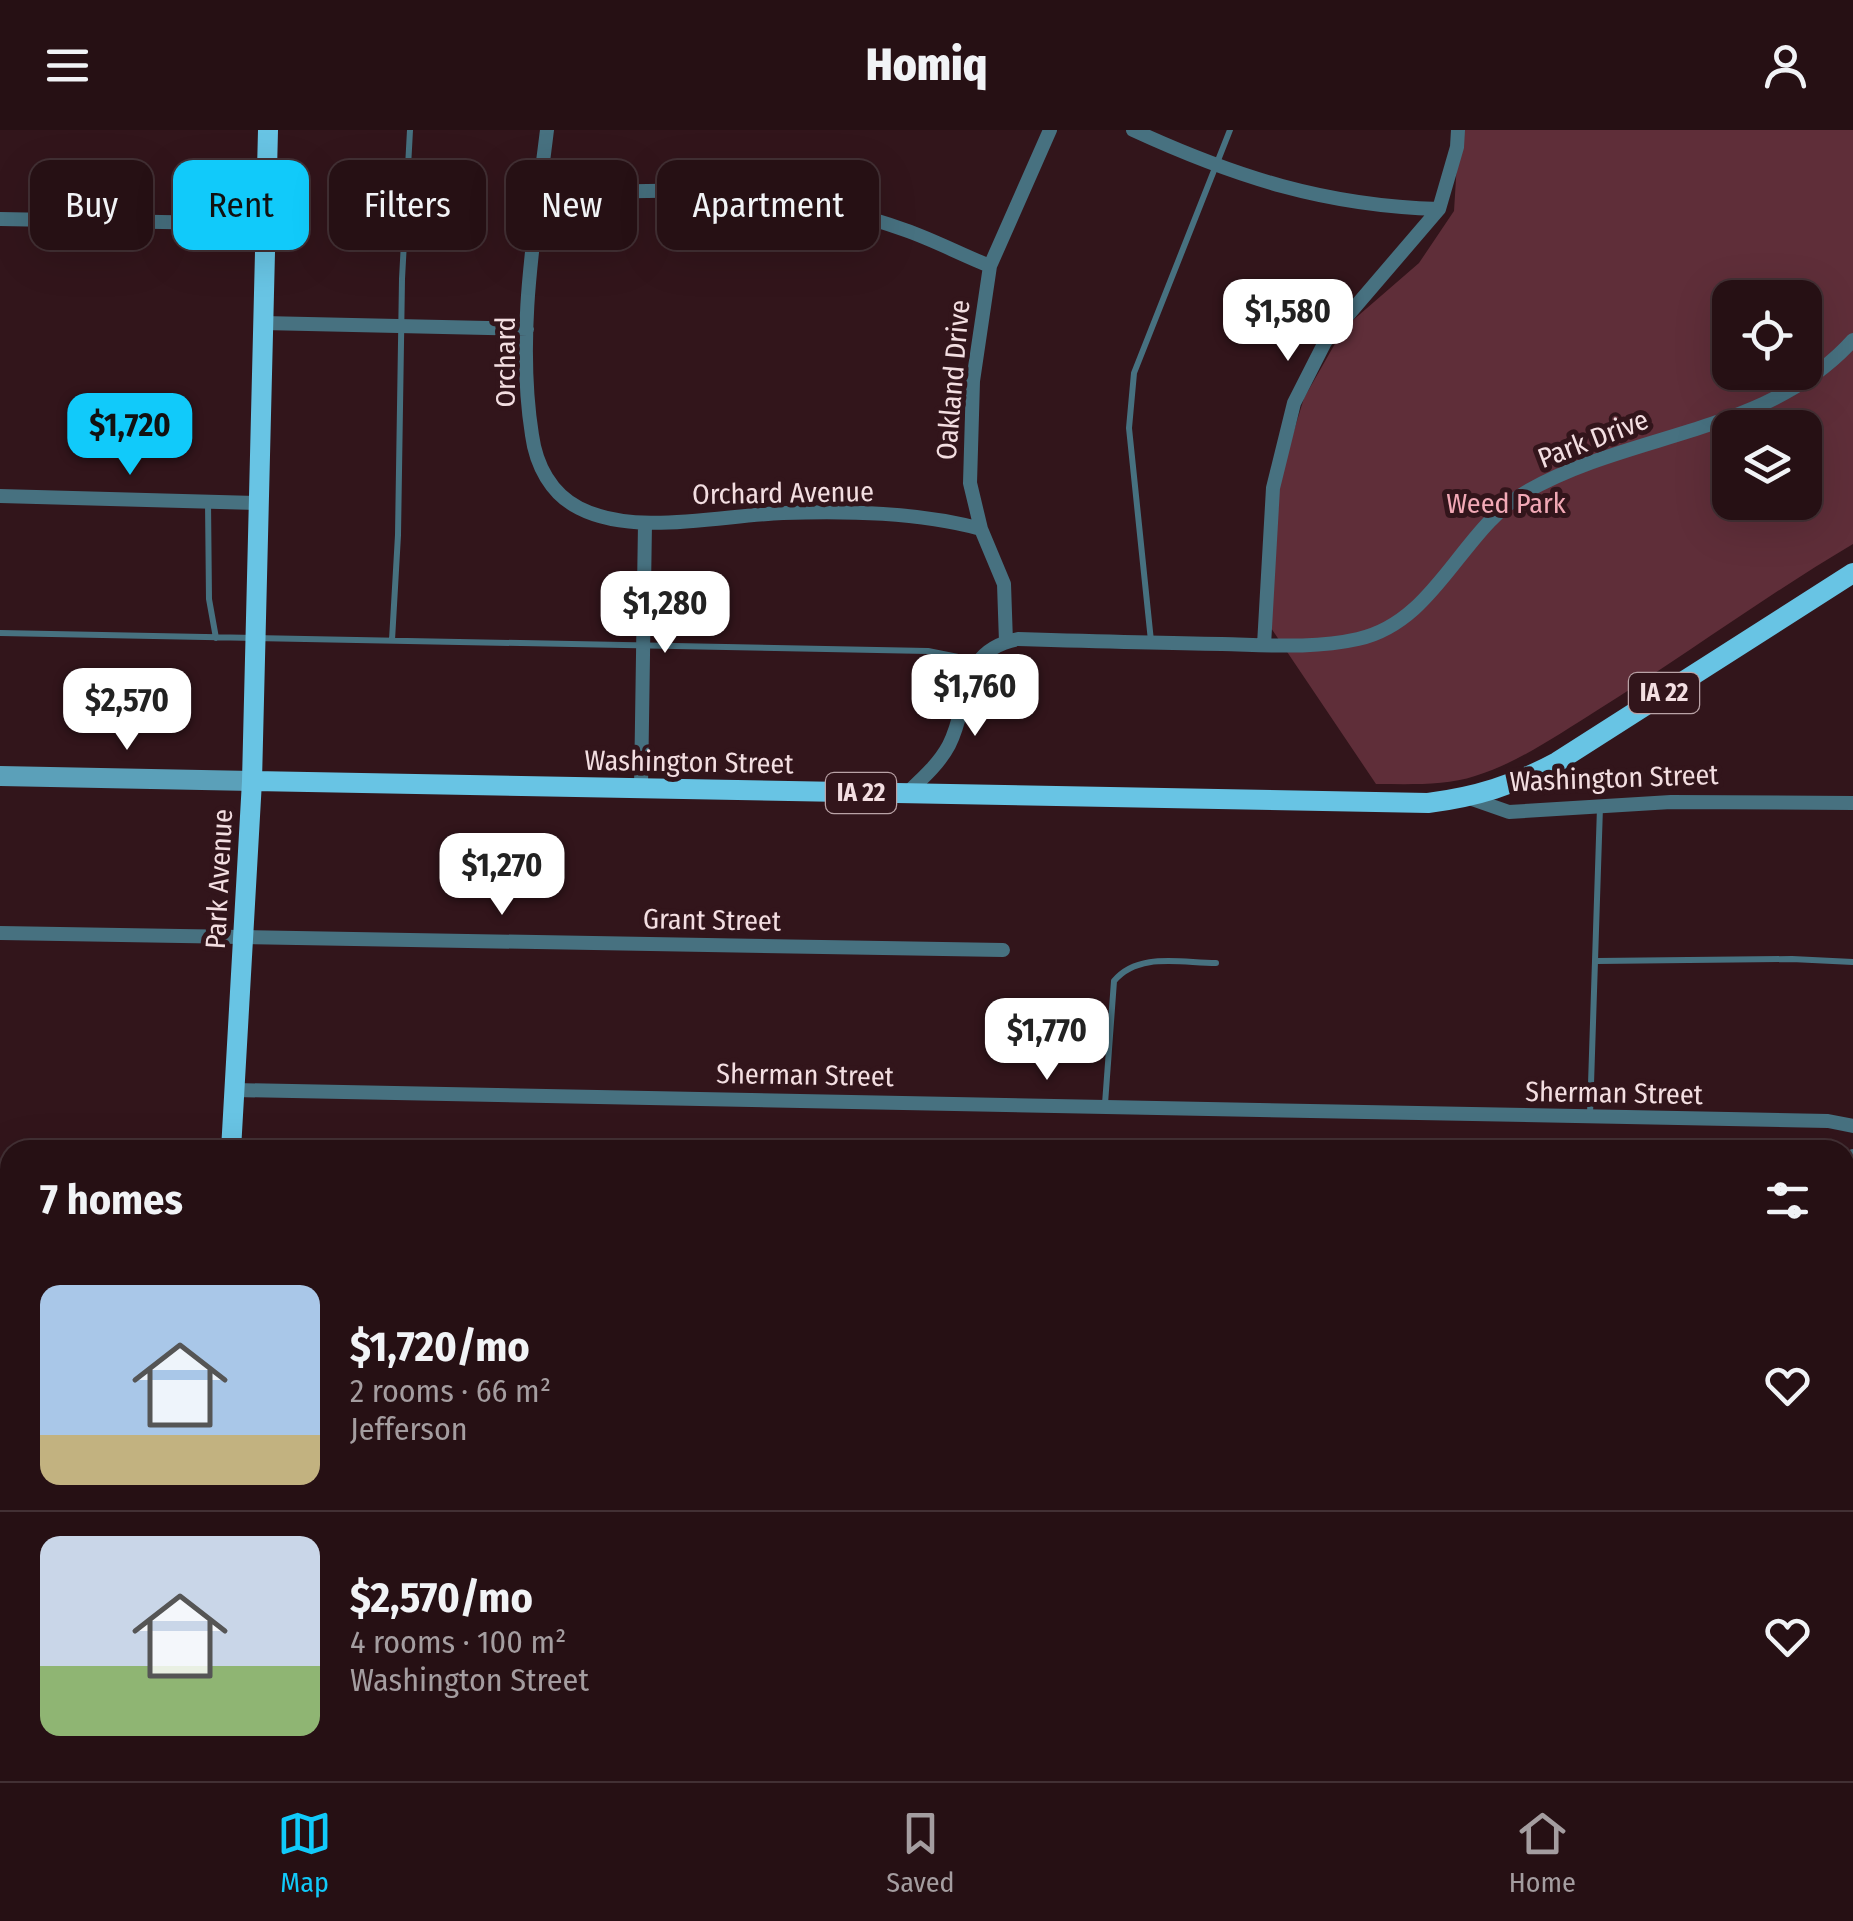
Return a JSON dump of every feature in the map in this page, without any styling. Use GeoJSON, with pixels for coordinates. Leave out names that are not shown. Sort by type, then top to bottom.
{"type":"FeatureCollection","features":[{"type":"Feature","properties":{"kind":"main road","name":"Park Avenue"},"geometry":{"type":"LineString","coordinates":[[267,160],[268,130]]}},
{"type":"Feature","properties":{"kind":"main road","name":"Park Avenue"},"geometry":{"type":"LineString","coordinates":[[232,1140],[252,781],[265,250]]}},
{"type":"Feature","properties":{"kind":"main road","name":"IA 22"},"geometry":{"type":"LineString","coordinates":[[1469,798],[1527,778],[1557,762],[1853,573]]}},
{"type":"Feature","properties":{"kind":"main road","name":"Washington Street"},"geometry":{"type":"LineString","coordinates":[[0,776],[1428,803],[1469,798]]}},
{"type":"Feature","properties":{"kind":"street","name":"Orchard"},"geometry":{"type":"LineString","coordinates":[[544,160],[547,130]]}},
{"type":"Feature","properties":{"kind":"street","name":"Oakland Drive"},"geometry":{"type":"LineString","coordinates":[[1006,642],[1004,584],[981,529],[968,461],[973,381],[990,266],[1050,130]]}},
{"type":"Feature","properties":{"kind":"street"},"geometry":{"type":"LineString","coordinates":[[1133,130],[1214,165],[1291,191],[1363,205],[1438,209]]}},
{"type":"Feature","properties":{"kind":"street"},"geometry":{"type":"LineString","coordinates":[[1264,645],[1270,519],[1294,403],[1325,342],[1438,209],[1461,130]]}},
{"type":"Feature","properties":{"kind":"street"},"geometry":{"type":"LineString","coordinates":[[637,189],[755,194],[798,201],[891,226],[990,266]]}},
{"type":"Feature","properties":{"kind":"street"},"geometry":{"type":"LineString","coordinates":[[0,219],[173,222]]}},
{"type":"Feature","properties":{"kind":"street","name":"Orchard"},"geometry":{"type":"LineString","coordinates":[[535,250],[527,328],[532,437],[543,474],[564,498],[579,508],[609,518],[645,522]]}},
{"type":"Feature","properties":{"kind":"street"},"geometry":{"type":"LineString","coordinates":[[263,323],[527,328]]}},
{"type":"Feature","properties":{"kind":"street","name":"Park Drive"},"geometry":{"type":"LineString","coordinates":[[1006,642],[1264,645],[1334,643],[1375,634],[1394,625],[1418,605],[1490,519],[1520,496],[1562,475],[1758,406],[1804,384],[1853,340]]}},
{"type":"Feature","properties":{"kind":"street"},"geometry":{"type":"LineString","coordinates":[[0,496],[259,504]]}},
{"type":"Feature","properties":{"kind":"street","name":"Orchard Avenue"},"geometry":{"type":"LineString","coordinates":[[645,522],[838,512],[898,516],[981,529]]}},
{"type":"Feature","properties":{"kind":"street"},"geometry":{"type":"LineString","coordinates":[[642,788],[645,522]]}},
{"type":"Feature","properties":{"kind":"street"},"geometry":{"type":"LineString","coordinates":[[906,794],[948,748],[970,674],[978,661],[1006,642]]}},
{"type":"Feature","properties":{"kind":"street","name":"Washington Street"},"geometry":{"type":"LineString","coordinates":[[1469,798],[1508,812],[1671,802],[1853,803]]}},
{"type":"Feature","properties":{"kind":"street","name":"Grant Street"},"geometry":{"type":"LineString","coordinates":[[0,933],[1003,950]]}},
{"type":"Feature","properties":{"kind":"street","name":"Sherman Street"},"geometry":{"type":"LineString","coordinates":[[235,1090],[1828,1120],[1853,1126]]}},
{"type":"Feature","properties":{"kind":"lane"},"geometry":{"type":"LineString","coordinates":[[392,640],[410,130]]}},
{"type":"Feature","properties":{"kind":"lane"},"geometry":{"type":"LineString","coordinates":[[1151,643],[1129,428],[1134,373],[1230,130]]}},
{"type":"Feature","properties":{"kind":"lane"},"geometry":{"type":"LineString","coordinates":[[208,502],[208,598],[216,638]]}},
{"type":"Feature","properties":{"kind":"lane"},"geometry":{"type":"LineString","coordinates":[[0,633],[928,652],[978,661]]}},
{"type":"Feature","properties":{"kind":"lane"},"geometry":{"type":"LineString","coordinates":[[1590,1118],[1600,806]]}},
{"type":"Feature","properties":{"kind":"lane"},"geometry":{"type":"LineString","coordinates":[[1597,961],[1853,962]]}},
{"type":"Feature","properties":{"kind":"lane"},"geometry":{"type":"LineString","coordinates":[[1105,1106],[1114,981],[1131,966],[1143,962],[1216,963]]}},
{"type":"Feature","properties":{"kind":"green space","name":"Weed Park"},"geometry":{"type":"Polygon","coordinates":[[[1459,130],[1853,130],[1853,544],[1522,756],[1463,779],[1376,784],[1271,628],[1280,476],[1304,398],[1344,328],[1419,263],[1454,211],[1459,130]]]}}]}
